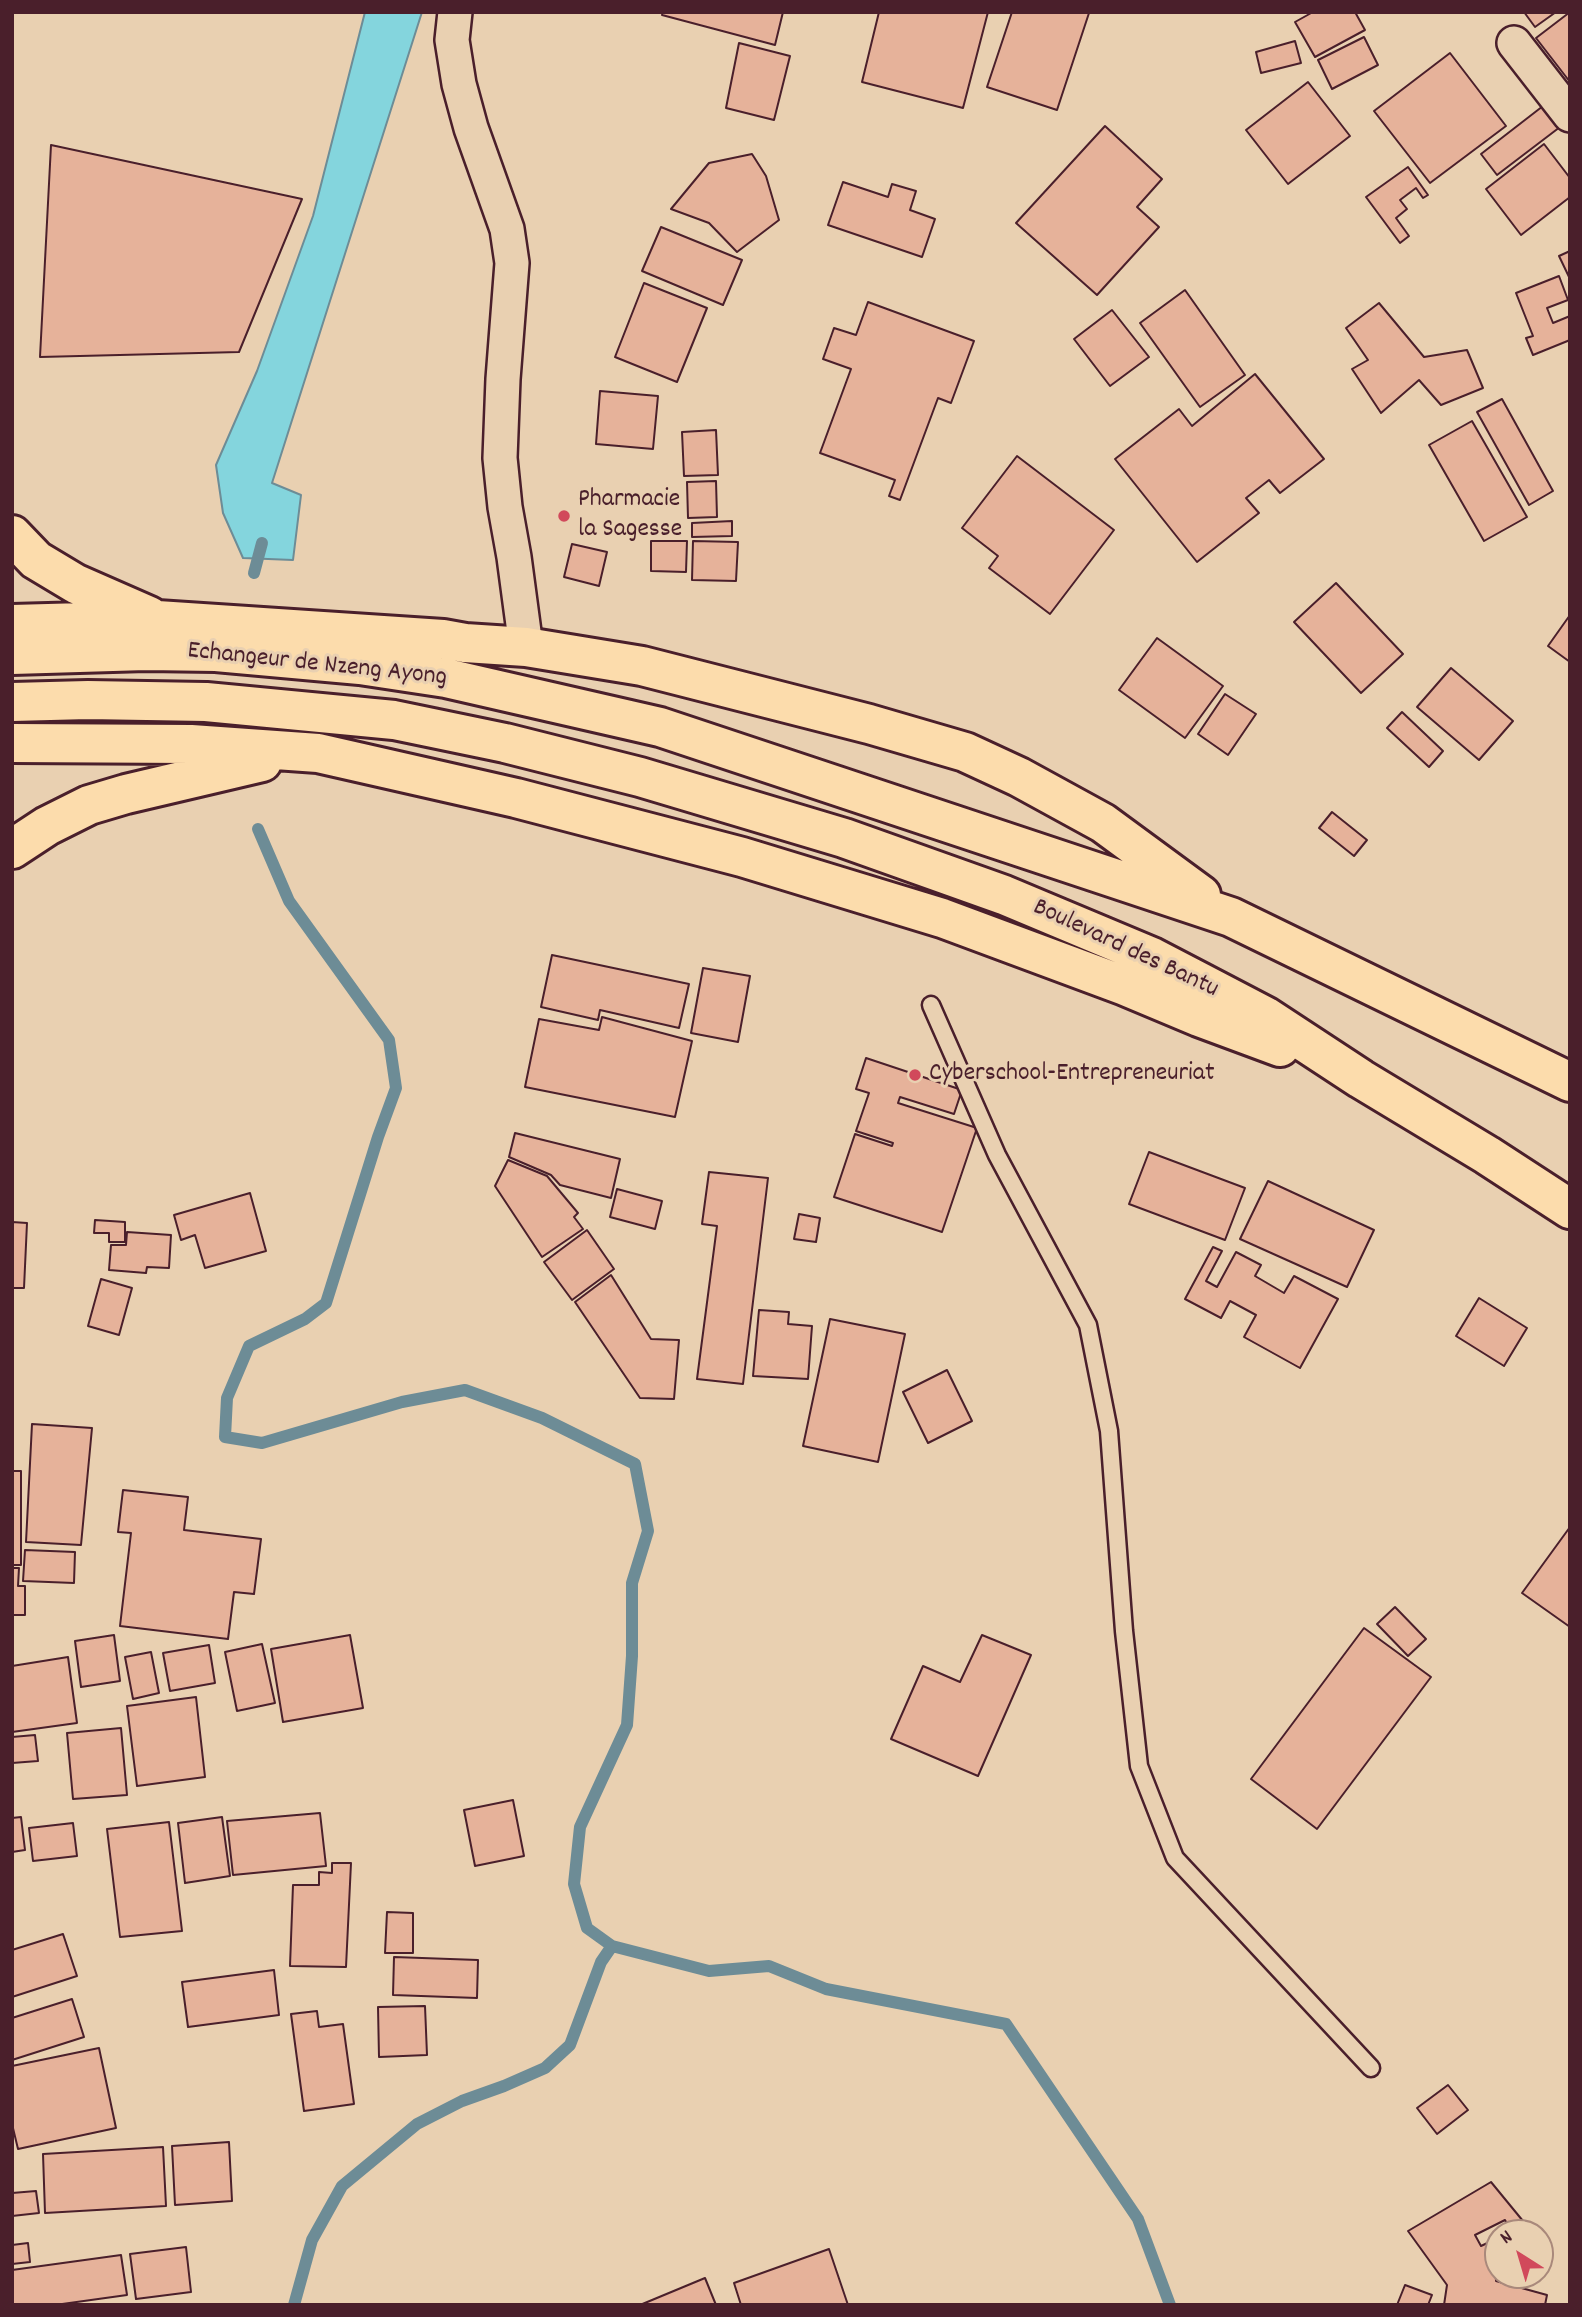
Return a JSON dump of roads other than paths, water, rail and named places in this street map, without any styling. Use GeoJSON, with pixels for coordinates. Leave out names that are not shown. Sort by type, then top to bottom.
{"type":"FeatureCollection","features":[{"type":"Feature","properties":{"kind":"highway"},"geometry":{"type":"LineString","coordinates":[[12,536],[36,560],[76,584],[157,620]]}},
{"type":"Feature","properties":{"kind":"highway"},"geometry":{"type":"LineString","coordinates":[[12,624],[157,620],[443,639],[526,647],[642,666],[869,724],[965,752],[1019,777],[1102,823],[1231,917]]}},
{"type":"Feature","properties":{"kind":"highway","name":"Echangeur de Nzeng Ayong"},"geometry":{"type":"LineString","coordinates":[[12,655],[216,652],[360,665],[446,678],[660,727]]}},
{"type":"Feature","properties":{"kind":"highway","name":"Echangeur de Nzeng Ayong"},"geometry":{"type":"LineString","coordinates":[[12,702],[88,699],[206,702],[394,720],[505,743],[640,777]]}},
{"type":"Feature","properties":{"kind":"highway","name":"Boulevard des Bantu"},"geometry":{"type":"LineString","coordinates":[[660,727],[1231,917],[1570,1082]]}},
{"type":"Feature","properties":{"kind":"highway"},"geometry":{"type":"LineString","coordinates":[[12,743],[191,744],[318,752],[516,798],[828,882],[942,918],[1352,1074]]}},
{"type":"Feature","properties":{"kind":"highway"},"geometry":{"type":"LineString","coordinates":[[12,849],[47,826],[89,805],[202,775],[303,753]]}},
{"type":"Feature","properties":{"kind":"highway","name":"Boulevard des Bantu"},"geometry":{"type":"LineString","coordinates":[[640,777],[844,838],[1004,895],[1152,957],[1265,1016],[1352,1074],[1487,1155],[1570,1209]]}},
{"type":"Feature","properties":{"kind":"street"},"geometry":{"type":"LineString","coordinates":[[455,12],[452,40],[459,83],[471,128],[507,229],[512,263],[500,458],[526,647]]}},
{"type":"Feature","properties":{"kind":"street"},"geometry":{"type":"LineString","coordinates":[[1514,43],[1570,115]]}},
{"type":"Feature","properties":{"kind":"lane"},"geometry":{"type":"LineString","coordinates":[[931,1005],[997,1155],[1088,1325],[1109,1431],[1124,1631],[1139,1766],[1175,1858],[1371,2068]]}},
{"type":"Feature","properties":{"kind":"water"},"geometry":{"type":"Polygon","coordinates":[[[365,12],[422,12],[272,483],[301,495],[293,560],[243,558],[223,513],[216,465],[257,371],[313,216],[365,12]]]}},
{"type":"Feature","properties":{"kind":"waterway"},"geometry":{"type":"LineString","coordinates":[[254,573],[262,543]]}},
{"type":"Feature","properties":{"kind":"waterway"},"geometry":{"type":"LineString","coordinates":[[258,829],[289,901],[389,1040],[396,1088],[326,1303],[305,1319],[249,1346],[227,1398],[225,1437],[262,1443],[402,1402],[465,1390],[542,1418],[635,1464],[648,1531],[632,1583],[632,1656],[627,1725],[580,1827],[574,1884],[587,1928],[612,1946],[709,1971],[769,1966],[826,1989],[1006,2024],[1138,2219],[1170,2305]]}},
{"type":"Feature","properties":{"kind":"waterway"},"geometry":{"type":"LineString","coordinates":[[294,2305],[312,2240],[342,2186],[417,2124],[462,2101],[545,2068],[570,2045],[601,1962],[612,1946]]}},
{"type":"Feature","properties":{"kind":"place","name":"Pharmacie la Sagesse"},"geometry":{"type":"Point","coordinates":[564,516]}},
{"type":"Feature","properties":{"kind":"place","name":"Cyberschool-Entrepreneuriat"},"geometry":{"type":"Point","coordinates":[915,1075]}}]}
